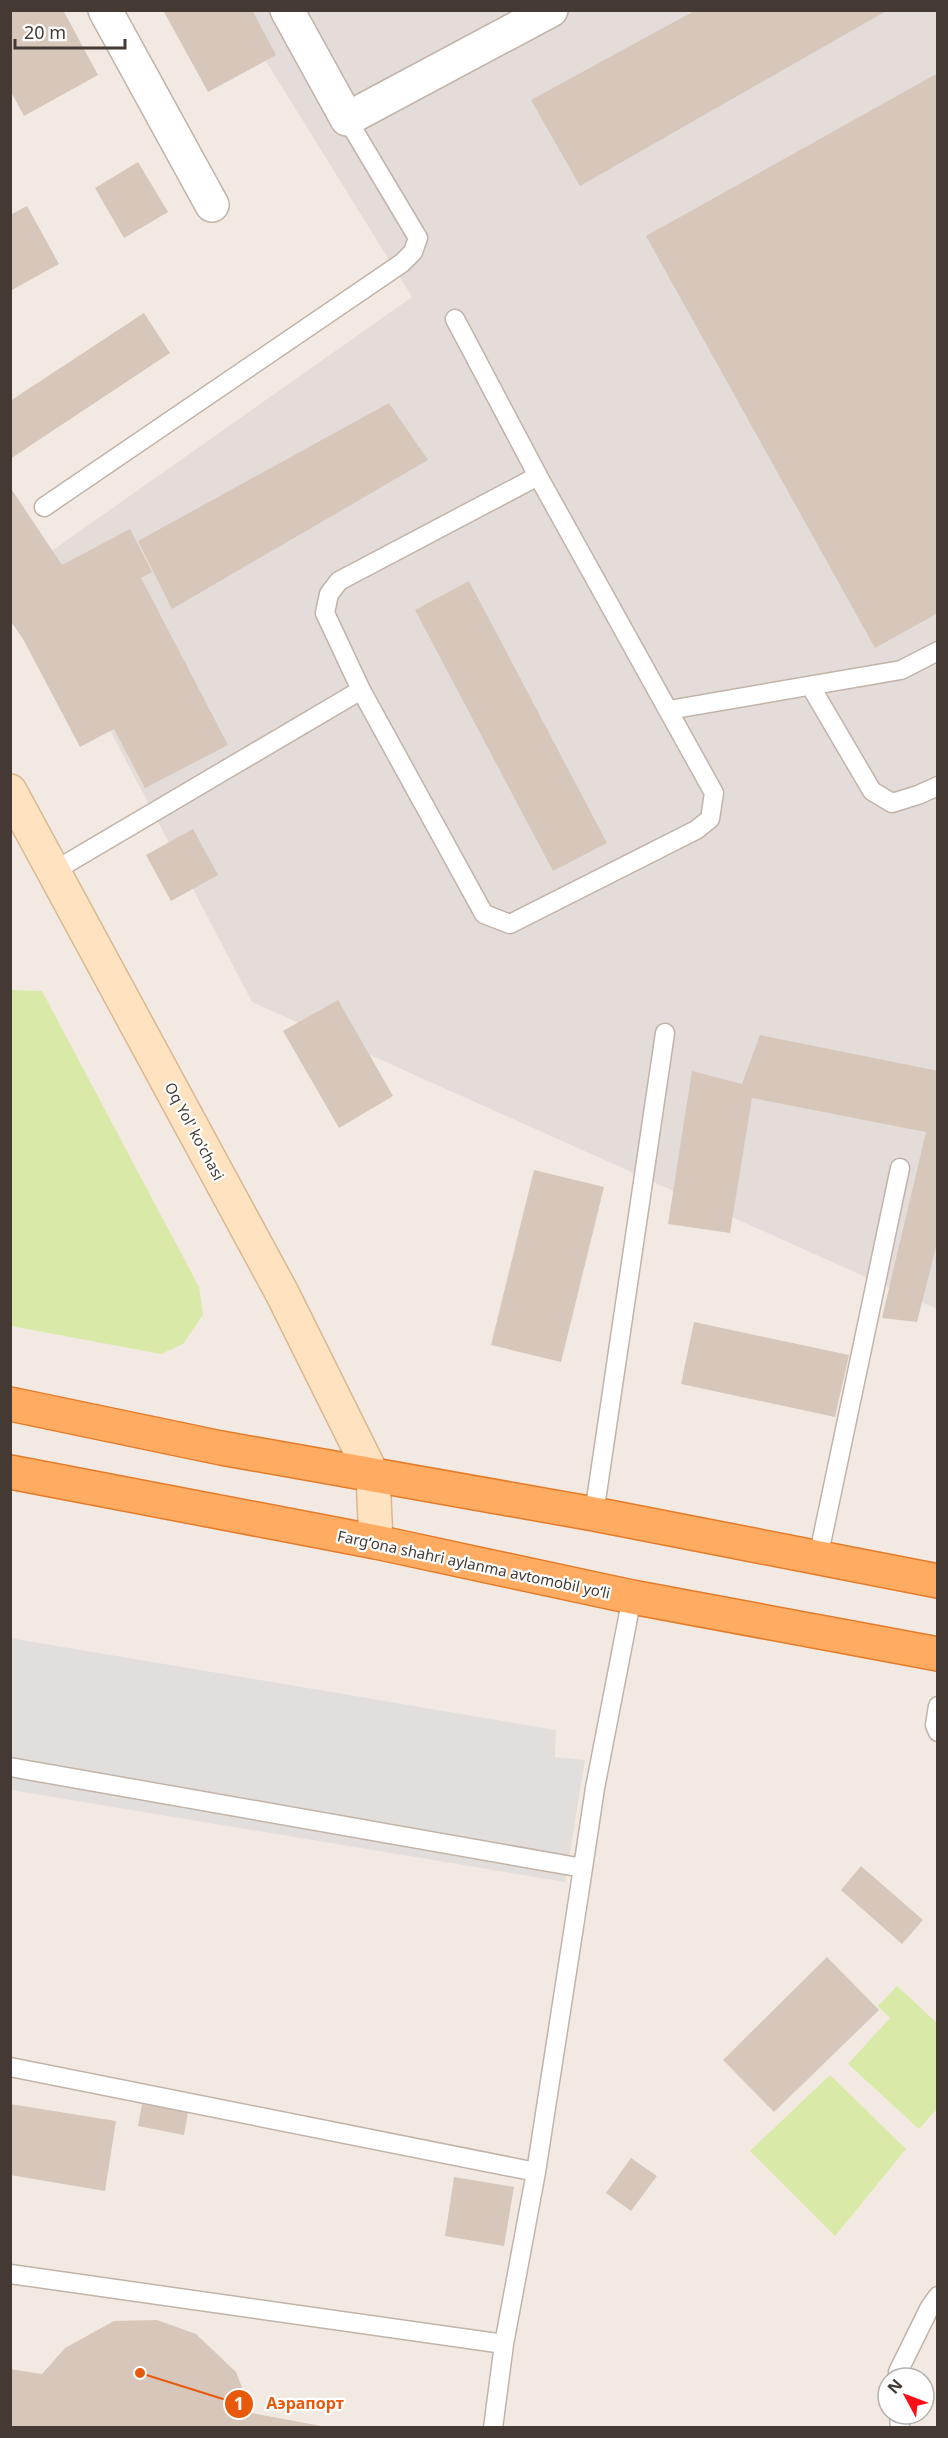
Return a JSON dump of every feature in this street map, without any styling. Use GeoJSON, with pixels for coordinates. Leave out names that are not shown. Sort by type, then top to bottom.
{"type":"FeatureCollection","features":[{"type":"Feature","properties":{"kind":"highway"},"geometry":{"type":"LineString","coordinates":[[10,1404],[221,1448],[594,1514],[938,1581]]}},
{"type":"Feature","properties":{"kind":"highway","name":"Fargʻona shahri aylanma avtomobil yoʻli"},"geometry":{"type":"LineString","coordinates":[[10,1472],[376,1542],[632,1598],[938,1654]]}},
{"type":"Feature","properties":{"kind":"street"},"geometry":{"type":"LineString","coordinates":[[105,10],[212,206]]}},
{"type":"Feature","properties":{"kind":"street"},"geometry":{"type":"LineString","coordinates":[[287,10],[347,119],[551,10]]}},
{"type":"Feature","properties":{"kind":"street","name":"Oq Yol' ko'chasi"},"geometry":{"type":"LineString","coordinates":[[10,791],[282,1293],[373,1476]]}},
{"type":"Feature","properties":{"kind":"street"},"geometry":{"type":"LineString","coordinates":[[373,1476],[376,1542]]}},
{"type":"Feature","properties":{"kind":"lane"},"geometry":{"type":"LineString","coordinates":[[44,507],[402,263],[413,252],[418,238],[347,119]]}},
{"type":"Feature","properties":{"kind":"lane"},"geometry":{"type":"LineString","coordinates":[[455,319],[538,476],[714,793],[710,819],[696,830],[510,924],[484,914],[361,690],[325,613],[329,594],[339,581],[538,476]]}},
{"type":"Feature","properties":{"kind":"lane"},"geometry":{"type":"LineString","coordinates":[[669,710],[901,670],[938,651]]}},
{"type":"Feature","properties":{"kind":"lane"},"geometry":{"type":"LineString","coordinates":[[811,687],[872,791],[892,802],[918,795],[938,786]]}},
{"type":"Feature","properties":{"kind":"lane"},"geometry":{"type":"LineString","coordinates":[[54,871],[361,690]]}},
{"type":"Feature","properties":{"kind":"lane"},"geometry":{"type":"LineString","coordinates":[[594,1514],[665,1033]]}},
{"type":"Feature","properties":{"kind":"lane"},"geometry":{"type":"LineString","coordinates":[[818,1558],[900,1168]]}},
{"type":"Feature","properties":{"kind":"lane"},"geometry":{"type":"LineString","coordinates":[[493,2427],[504,2344],[536,2172],[595,1788],[632,1598]]}},
{"type":"Feature","properties":{"kind":"lane"},"geometry":{"type":"LineString","coordinates":[[938,1706],[935,1725],[938,1732]]}},
{"type":"Feature","properties":{"kind":"lane"},"geometry":{"type":"LineString","coordinates":[[10,1767],[583,1868]]}},
{"type":"Feature","properties":{"kind":"lane"},"geometry":{"type":"LineString","coordinates":[[10,2067],[536,2172]]}},
{"type":"Feature","properties":{"kind":"lane"},"geometry":{"type":"LineString","coordinates":[[10,2274],[504,2344]]}},
{"type":"Feature","properties":{"kind":"lane"},"geometry":{"type":"LineString","coordinates":[[902,2366],[938,2296]]}},
{"type":"Feature","properties":{"kind":"shaded area"},"geometry":{"type":"Polygon","coordinates":[[[235,11],[937,11],[937,1309],[252,1002],[26,569],[412,297],[235,11]]]}},
{"type":"Feature","properties":{"kind":"shaded area"},"geometry":{"type":"Polygon","coordinates":[[[10,1638],[556,1730],[555,1757],[585,1760],[565,1882],[11,1790],[10,1638]]]}},
{"type":"Feature","properties":{"kind":"green space"},"geometry":{"type":"Polygon","coordinates":[[[11,990],[42,991],[199,1287],[203,1315],[183,1344],[161,1354],[11,1326],[11,990]]]}},
{"type":"Feature","properties":{"kind":"green space"},"geometry":{"type":"Polygon","coordinates":[[[897,1986],[937,2023],[937,2109],[919,2129],[848,2064],[890,2018],[878,2006],[897,1986]]]}},
{"type":"Feature","properties":{"kind":"green space"},"geometry":{"type":"Polygon","coordinates":[[[830,2075],[906,2149],[835,2236],[750,2151],[830,2075]]]}},
{"type":"Feature","properties":{"kind":"building"},"geometry":{"type":"Polygon","coordinates":[[[10,10],[63,10],[98,75],[24,116],[10,90],[10,10]]]}},
{"type":"Feature","properties":{"kind":"building"},"geometry":{"type":"Polygon","coordinates":[[[163,10],[252,10],[276,55],[208,92],[163,10]]]}},
{"type":"Feature","properties":{"kind":"building"},"geometry":{"type":"Polygon","coordinates":[[[696,10],[888,10],[580,186],[531,100],[696,10]]]}},
{"type":"Feature","properties":{"kind":"building"},"geometry":{"type":"Polygon","coordinates":[[[938,73],[938,613],[875,648],[646,236],[938,73]]]}},
{"type":"Feature","properties":{"kind":"building"},"geometry":{"type":"Polygon","coordinates":[[[138,162],[168,212],[124,238],[95,188],[138,162]]]}},
{"type":"Feature","properties":{"kind":"building"},"geometry":{"type":"Polygon","coordinates":[[[27,206],[59,264],[10,291],[10,215],[27,206]]]}},
{"type":"Feature","properties":{"kind":"building"},"geometry":{"type":"Polygon","coordinates":[[[144,313],[170,353],[10,459],[10,401],[144,313]]]}},
{"type":"Feature","properties":{"kind":"building"},"geometry":{"type":"Polygon","coordinates":[[[389,403],[428,460],[172,609],[138,541],[389,403]]]}},
{"type":"Feature","properties":{"kind":"building"},"geometry":{"type":"Polygon","coordinates":[[[10,487],[62,565],[130,529],[152,572],[141,578],[228,745],[145,788],[114,729],[80,747],[23,639],[10,620],[10,487]]]}},
{"type":"Feature","properties":{"kind":"building"},"geometry":{"type":"Polygon","coordinates":[[[469,581],[607,843],[553,871],[415,610],[469,581]]]}},
{"type":"Feature","properties":{"kind":"building"},"geometry":{"type":"Polygon","coordinates":[[[193,829],[218,875],[171,901],[146,855],[193,829]]]}},
{"type":"Feature","properties":{"kind":"building"},"geometry":{"type":"Polygon","coordinates":[[[338,1000],[393,1096],[339,1128],[283,1031],[338,1000]]]}},
{"type":"Feature","properties":{"kind":"building"},"geometry":{"type":"Polygon","coordinates":[[[760,1035],[938,1071],[938,1239],[917,1322],[882,1318],[926,1132],[752,1098],[730,1233],[668,1224],[692,1071],[742,1084],[760,1035]]]}},
{"type":"Feature","properties":{"kind":"building"},"geometry":{"type":"Polygon","coordinates":[[[534,1170],[604,1187],[561,1362],[491,1345],[534,1170]]]}},
{"type":"Feature","properties":{"kind":"building"},"geometry":{"type":"Polygon","coordinates":[[[694,1322],[849,1355],[835,1417],[681,1384],[694,1322]]]}},
{"type":"Feature","properties":{"kind":"building"},"geometry":{"type":"Polygon","coordinates":[[[861,1866],[923,1920],[902,1944],[841,1890],[861,1866]]]}},
{"type":"Feature","properties":{"kind":"building"},"geometry":{"type":"Polygon","coordinates":[[[827,1957],[879,2010],[774,2112],[723,2060],[827,1957]]]}},
{"type":"Feature","properties":{"kind":"building"},"geometry":{"type":"Polygon","coordinates":[[[10,2104],[116,2121],[105,2191],[10,2175],[10,2104]]]}},
{"type":"Feature","properties":{"kind":"building"},"geometry":{"type":"Polygon","coordinates":[[[142,2104],[188,2112],[184,2135],[138,2126],[142,2104]]]}},
{"type":"Feature","properties":{"kind":"building"},"geometry":{"type":"Polygon","coordinates":[[[631,2158],[657,2176],[631,2211],[606,2193],[631,2158]]]}},
{"type":"Feature","properties":{"kind":"building"},"geometry":{"type":"Polygon","coordinates":[[[454,2177],[514,2187],[504,2246],[445,2236],[454,2177]]]}},
{"type":"Feature","properties":{"kind":"building"},"geometry":{"type":"Polygon","coordinates":[[[157,2320],[196,2334],[236,2372],[252,2413],[332,2428],[10,2428],[10,2369],[42,2374],[65,2348],[114,2321],[157,2320]]]}},
{"type":"Feature","properties":{"kind":"place","name":"Аэрапорт"},"geometry":{"type":"Point","coordinates":[140,2373]}}]}
